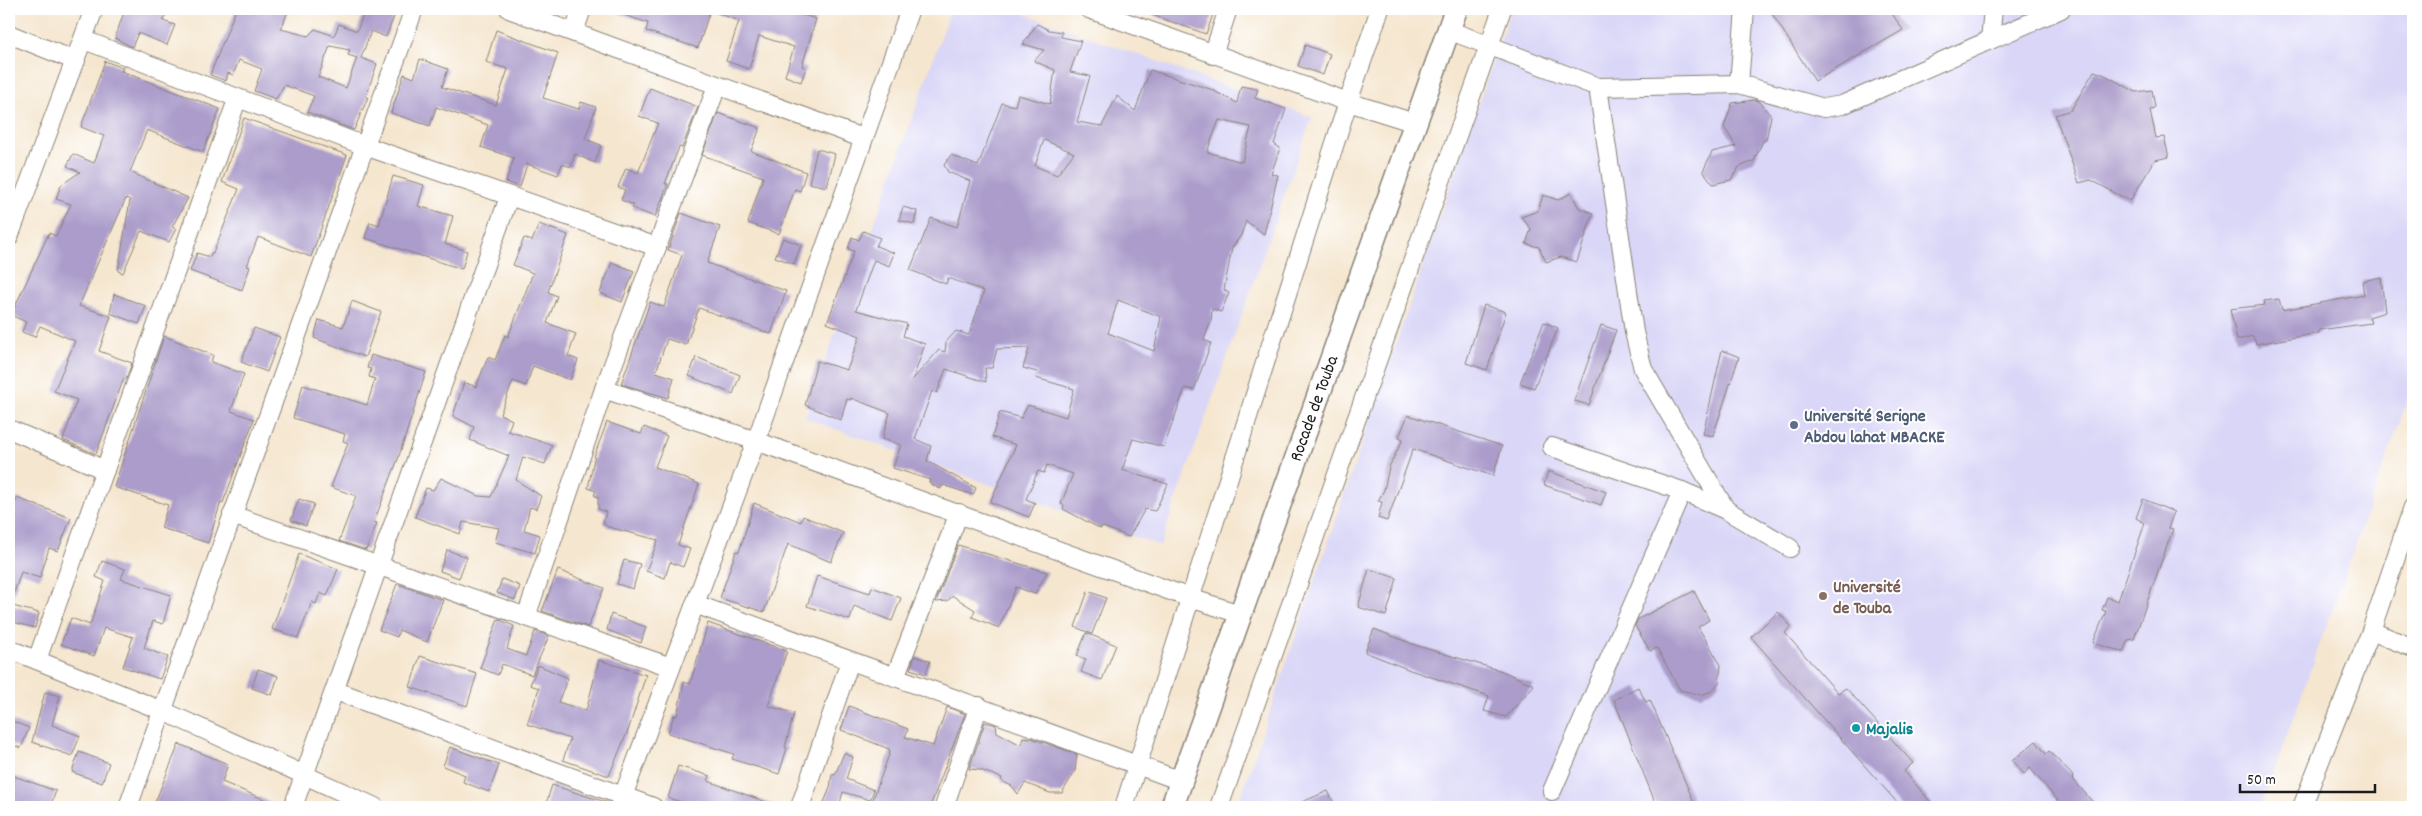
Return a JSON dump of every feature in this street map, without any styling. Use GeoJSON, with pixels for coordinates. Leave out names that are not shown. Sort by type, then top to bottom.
{"type":"FeatureCollection","features":[{"type":"Feature","properties":{"kind":"main road","name":"Rocade de Touba"},"geometry":{"type":"LineString","coordinates":[[1172,807],[1456,9]]}},
{"type":"Feature","properties":{"kind":"street"},"geometry":{"type":"LineString","coordinates":[[9,237],[94,9]]}},
{"type":"Feature","properties":{"kind":"street"},"geometry":{"type":"LineString","coordinates":[[128,807],[414,9]]}},
{"type":"Feature","properties":{"kind":"street"},"geometry":{"type":"LineString","coordinates":[[509,9],[862,138]]}},
{"type":"Feature","properties":{"kind":"street"},"geometry":{"type":"LineString","coordinates":[[574,32],[582,9]]}},
{"type":"Feature","properties":{"kind":"street"},"geometry":{"type":"LineString","coordinates":[[621,802],[756,441],[862,138],[910,9]]}},
{"type":"Feature","properties":{"kind":"street"},"geometry":{"type":"LineString","coordinates":[[1089,9],[1213,55],[1415,124]]}},
{"type":"Feature","properties":{"kind":"street"},"geometry":{"type":"LineString","coordinates":[[1213,55],[1228,9]]}},
{"type":"Feature","properties":{"kind":"street"},"geometry":{"type":"LineString","coordinates":[[1124,807],[1348,102],[1380,9]]}},
{"type":"Feature","properties":{"kind":"street"},"geometry":{"type":"LineString","coordinates":[[1219,807],[1502,9]]}},
{"type":"Feature","properties":{"kind":"street"},"geometry":{"type":"LineString","coordinates":[[1739,84],[1745,9]]}},
{"type":"Feature","properties":{"kind":"street"},"geometry":{"type":"LineString","coordinates":[[1990,40],[1993,9]]}},
{"type":"Feature","properties":{"kind":"street"},"geometry":{"type":"LineString","coordinates":[[1448,30],[1598,88],[1739,84],[1824,108],[1842,105],[2061,9]]}},
{"type":"Feature","properties":{"kind":"street"},"geometry":{"type":"LineString","coordinates":[[9,34],[76,60]]}},
{"type":"Feature","properties":{"kind":"street"},"geometry":{"type":"LineString","coordinates":[[84,40],[237,100],[509,197],[657,247]]}},
{"type":"Feature","properties":{"kind":"street"},"geometry":{"type":"LineString","coordinates":[[526,617],[604,389],[717,86]]}},
{"type":"Feature","properties":{"kind":"street"},"geometry":{"type":"LineString","coordinates":[[1598,88],[1634,332],[1643,369],[1726,510]]}},
{"type":"Feature","properties":{"kind":"street"},"geometry":{"type":"LineString","coordinates":[[37,660],[237,100]]}},
{"type":"Feature","properties":{"kind":"street"},"geometry":{"type":"LineString","coordinates":[[293,807],[336,692],[509,197]]}},
{"type":"Feature","properties":{"kind":"street"},"geometry":{"type":"LineString","coordinates":[[604,389],[756,441],[1190,598],[1240,614]]}},
{"type":"Feature","properties":{"kind":"street"},"geometry":{"type":"LineString","coordinates":[[9,429],[105,470]]}},
{"type":"Feature","properties":{"kind":"street"},"geometry":{"type":"LineString","coordinates":[[1552,447],[1682,491],[1726,510],[1790,548]]}},
{"type":"Feature","properties":{"kind":"street"},"geometry":{"type":"LineString","coordinates":[[1552,791],[1682,491]]}},
{"type":"Feature","properties":{"kind":"street"},"geometry":{"type":"LineString","coordinates":[[2302,807],[2371,631],[2413,507]]}},
{"type":"Feature","properties":{"kind":"street"},"geometry":{"type":"LineString","coordinates":[[896,676],[959,513]]}},
{"type":"Feature","properties":{"kind":"street"},"geometry":{"type":"LineString","coordinates":[[232,515],[671,666]]}},
{"type":"Feature","properties":{"kind":"street"},"geometry":{"type":"LineString","coordinates":[[695,604],[1139,764],[1181,781]]}},
{"type":"Feature","properties":{"kind":"street"},"geometry":{"type":"LineString","coordinates":[[2371,631],[2413,648]]}},
{"type":"Feature","properties":{"kind":"street"},"geometry":{"type":"LineString","coordinates":[[9,649],[163,711],[375,807]]}},
{"type":"Feature","properties":{"kind":"street"},"geometry":{"type":"LineString","coordinates":[[800,807],[850,661]]}},
{"type":"Feature","properties":{"kind":"street"},"geometry":{"type":"LineString","coordinates":[[336,692],[621,802],[653,807]]}},
{"type":"Feature","properties":{"kind":"street"},"geometry":{"type":"LineString","coordinates":[[944,807],[979,706]]}},
{"type":"Feature","properties":{"kind":"shaded area"},"geometry":{"type":"Polygon","coordinates":[[[951,9],[1011,9],[1312,117],[1160,546],[805,418],[951,9]]]}},
{"type":"Feature","properties":{"kind":"shaded area","name":"Université de Touba"},"geometry":{"type":"Polygon","coordinates":[[[1511,9],[2413,9],[2413,385],[2261,807],[1237,807],[1511,9]]]}},
{"type":"Feature","properties":{"kind":"building"},"geometry":{"type":"Polygon","coordinates":[[[125,9],[168,9],[163,21],[175,25],[167,45],[138,33],[132,47],[115,38],[125,9]]]}},
{"type":"Feature","properties":{"kind":"building"},"geometry":{"type":"Polygon","coordinates":[[[236,9],[289,9],[281,29],[308,36],[315,29],[334,36],[339,24],[357,31],[365,9],[397,9],[386,37],[371,31],[361,58],[377,64],[366,96],[368,97],[354,130],[307,112],[314,96],[284,85],[276,99],[254,91],[262,69],[239,60],[233,75],[228,73],[226,81],[210,75],[236,9]],[[330,46],[318,77],[346,88],[357,58],[348,55],[350,50],[330,46]]]}},
{"type":"Feature","properties":{"kind":"building"},"geometry":{"type":"Polygon","coordinates":[[[612,9],[784,9],[816,19],[802,66],[806,68],[801,82],[785,76],[794,47],[759,36],[749,69],[726,61],[739,21],[710,10],[698,48],[646,31],[648,23],[612,11],[612,9]]]}},
{"type":"Feature","properties":{"kind":"building"},"geometry":{"type":"Polygon","coordinates":[[[1141,9],[1215,9],[1206,34],[1141,11],[1141,9]]]}},
{"type":"Feature","properties":{"kind":"building"},"geometry":{"type":"Polygon","coordinates":[[[1769,9],[1889,9],[1903,30],[1815,81],[1769,9]]]}},
{"type":"Feature","properties":{"kind":"building"},"geometry":{"type":"Polygon","coordinates":[[[1037,24],[1049,30],[1062,32],[1061,37],[1081,41],[1070,72],[1090,76],[1077,122],[1102,126],[1117,96],[1135,111],[1150,70],[1210,89],[1237,103],[1241,86],[1258,89],[1255,98],[1286,109],[1274,144],[1280,148],[1271,174],[1278,175],[1264,234],[1246,221],[1241,235],[1232,248],[1224,290],[1229,293],[1221,312],[1212,309],[1211,321],[1204,340],[1211,343],[1194,390],[1185,388],[1164,447],[1133,439],[1122,470],[1168,484],[1155,511],[1145,509],[1129,537],[1101,526],[1101,529],[1063,509],[1064,505],[1061,504],[1073,474],[1047,465],[1044,473],[1038,471],[1026,499],[1035,503],[1029,517],[990,502],[1016,445],[992,437],[1000,412],[1021,418],[1028,405],[1066,417],[1074,389],[1036,378],[1037,372],[1023,368],[1029,348],[997,349],[992,368],[985,368],[986,382],[946,369],[937,393],[932,391],[915,439],[931,446],[927,461],[976,488],[973,495],[943,485],[940,489],[929,483],[930,480],[893,468],[901,445],[882,439],[890,413],[851,398],[851,400],[847,399],[841,420],[805,405],[817,361],[847,370],[860,336],[827,323],[854,251],[848,249],[852,237],[859,240],[863,231],[880,238],[876,246],[894,253],[889,266],[874,260],[856,310],[907,324],[903,336],[925,344],[913,379],[939,350],[945,352],[946,342],[956,331],[969,335],[984,291],[948,278],[946,284],[910,270],[931,218],[957,227],[970,181],[948,172],[944,165],[951,155],[978,166],[1002,103],[1015,106],[1018,95],[1050,104],[1055,70],[1034,61],[1044,50],[1023,44],[1037,24]],[[1219,120],[1207,152],[1242,162],[1251,127],[1219,120]],[[1044,140],[1035,166],[1057,175],[1074,153],[1044,140]],[[1118,300],[1108,333],[1154,351],[1161,317],[1118,300]]]}},
{"type":"Feature","properties":{"kind":"building"},"geometry":{"type":"Polygon","coordinates":[[[496,30],[558,53],[543,98],[579,109],[581,102],[596,107],[585,139],[601,145],[595,163],[575,154],[571,167],[562,164],[558,175],[527,164],[520,187],[506,182],[514,158],[481,147],[488,125],[436,107],[430,126],[391,113],[404,74],[414,78],[420,59],[448,69],[442,87],[496,105],[508,69],[486,62],[496,30]]]}},
{"type":"Feature","properties":{"kind":"building"},"geometry":{"type":"Polygon","coordinates":[[[1305,45],[1330,54],[1323,75],[1298,66],[1305,45]]]}},
{"type":"Feature","properties":{"kind":"building"},"geometry":{"type":"Polygon","coordinates":[[[105,61],[123,68],[121,71],[220,109],[203,152],[147,130],[130,172],[188,198],[172,227],[176,229],[169,242],[141,231],[123,273],[118,271],[130,200],[126,198],[79,306],[111,316],[99,351],[132,363],[126,379],[124,378],[96,454],[63,440],[77,400],[54,391],[75,341],[40,326],[35,337],[22,332],[26,322],[11,315],[49,233],[56,236],[71,204],[56,199],[61,185],[80,172],[67,166],[73,154],[94,163],[104,136],[81,127],[105,61]]]}},
{"type":"Feature","properties":{"kind":"building"},"geometry":{"type":"Polygon","coordinates":[[[2094,71],[2136,92],[2152,90],[2155,107],[2150,110],[2156,138],[2164,137],[2169,157],[2155,160],[2130,201],[2091,180],[2079,183],[2055,115],[2071,110],[2094,71]]]}},
{"type":"Feature","properties":{"kind":"building"},"geometry":{"type":"Polygon","coordinates":[[[650,88],[698,107],[682,148],[679,147],[665,184],[668,184],[655,217],[632,208],[634,205],[621,200],[625,190],[618,187],[626,168],[638,173],[658,123],[639,116],[650,88]]]}},
{"type":"Feature","properties":{"kind":"building"},"geometry":{"type":"Polygon","coordinates":[[[1759,101],[1771,116],[1766,140],[1763,141],[1754,161],[1739,167],[1731,180],[1713,184],[1703,171],[1712,152],[1736,146],[1724,127],[1732,103],[1759,101]]]}},
{"type":"Feature","properties":{"kind":"building"},"geometry":{"type":"Polygon","coordinates":[[[718,113],[760,128],[751,151],[806,172],[800,191],[795,189],[779,234],[748,223],[763,177],[702,155],[718,113]]]}},
{"type":"Feature","properties":{"kind":"building"},"geometry":{"type":"Polygon","coordinates":[[[244,118],[347,155],[311,257],[258,237],[247,266],[250,267],[242,290],[190,271],[197,253],[210,257],[211,253],[213,253],[239,189],[222,182],[244,118]]]}},
{"type":"Feature","properties":{"kind":"building"},"geometry":{"type":"Polygon","coordinates":[[[817,149],[835,154],[827,187],[809,183],[817,149]]]}},
{"type":"Feature","properties":{"kind":"building"},"geometry":{"type":"Polygon","coordinates":[[[393,176],[424,185],[418,206],[453,216],[445,244],[467,251],[462,269],[365,238],[370,222],[379,225],[393,176]]]}},
{"type":"Feature","properties":{"kind":"building"},"geometry":{"type":"Polygon","coordinates":[[[1571,193],[1579,208],[1593,213],[1577,262],[1561,257],[1546,262],[1539,247],[1526,244],[1531,229],[1521,217],[1538,211],[1543,195],[1558,200],[1571,193]]]}},
{"type":"Feature","properties":{"kind":"building"},"geometry":{"type":"Polygon","coordinates":[[[903,207],[917,211],[914,224],[899,220],[903,207]]]}},
{"type":"Feature","properties":{"kind":"building"},"geometry":{"type":"Polygon","coordinates":[[[681,213],[720,227],[707,263],[786,291],[771,334],[699,308],[686,345],[667,339],[656,372],[674,378],[668,398],[621,384],[650,302],[664,307],[682,255],[668,250],[681,213]]]}},
{"type":"Feature","properties":{"kind":"building"},"geometry":{"type":"Polygon","coordinates":[[[539,224],[568,235],[548,292],[557,296],[547,323],[576,334],[568,356],[578,360],[570,380],[533,366],[526,386],[513,381],[500,414],[512,420],[508,431],[552,445],[545,464],[523,457],[516,480],[541,496],[536,509],[530,507],[524,530],[540,535],[535,553],[495,542],[499,528],[463,522],[460,534],[415,517],[426,488],[433,490],[441,478],[478,496],[491,497],[509,456],[470,440],[474,427],[453,416],[464,382],[476,387],[488,357],[495,360],[505,335],[508,337],[533,273],[513,265],[524,238],[532,241],[539,224]]]}},
{"type":"Feature","properties":{"kind":"building"},"geometry":{"type":"Polygon","coordinates":[[[783,238],[801,245],[794,264],[775,257],[783,238]]]}},
{"type":"Feature","properties":{"kind":"building"},"geometry":{"type":"Polygon","coordinates":[[[612,262],[634,271],[622,302],[600,293],[612,262]]]}},
{"type":"Feature","properties":{"kind":"building"},"geometry":{"type":"Polygon","coordinates":[[[2381,277],[2385,312],[2369,317],[2371,323],[2319,330],[2319,333],[2256,344],[2253,336],[2237,340],[2230,309],[2265,305],[2264,301],[2279,299],[2282,310],[2364,295],[2362,281],[2381,277]]]}},
{"type":"Feature","properties":{"kind":"building"},"geometry":{"type":"Polygon","coordinates":[[[114,294],[146,306],[139,324],[110,313],[114,294]]]}},
{"type":"Feature","properties":{"kind":"building"},"geometry":{"type":"Polygon","coordinates":[[[352,301],[381,312],[365,357],[314,338],[319,320],[343,327],[352,301]]]}},
{"type":"Feature","properties":{"kind":"building"},"geometry":{"type":"Polygon","coordinates":[[[1484,305],[1506,312],[1487,370],[1466,363],[1484,305]]]}},
{"type":"Feature","properties":{"kind":"building"},"geometry":{"type":"Polygon","coordinates":[[[1544,322],[1558,328],[1534,388],[1520,383],[1544,322]]]}},
{"type":"Feature","properties":{"kind":"building"},"geometry":{"type":"Polygon","coordinates":[[[1601,325],[1616,330],[1589,405],[1574,401],[1601,325]]]}},
{"type":"Feature","properties":{"kind":"building"},"geometry":{"type":"Polygon","coordinates":[[[254,328],[280,337],[267,372],[241,362],[254,328]]]}},
{"type":"Feature","properties":{"kind":"building"},"geometry":{"type":"Polygon","coordinates":[[[164,336],[213,355],[211,362],[244,374],[231,411],[254,419],[223,503],[221,502],[208,543],[161,528],[168,505],[114,487],[164,336]]]}},
{"type":"Feature","properties":{"kind":"building"},"geometry":{"type":"Polygon","coordinates":[[[1722,350],[1739,357],[1713,436],[1703,434],[1722,350]]]}},
{"type":"Feature","properties":{"kind":"building"},"geometry":{"type":"Polygon","coordinates":[[[371,355],[426,372],[398,459],[374,522],[377,523],[366,550],[339,541],[356,496],[331,487],[348,443],[343,441],[345,434],[293,418],[303,385],[367,405],[375,379],[369,377],[371,369],[367,368],[371,355]]]}},
{"type":"Feature","properties":{"kind":"building"},"geometry":{"type":"Polygon","coordinates":[[[696,357],[740,375],[733,394],[689,376],[696,357]]]}},
{"type":"Feature","properties":{"kind":"building"},"geometry":{"type":"Polygon","coordinates":[[[1408,415],[1502,446],[1493,476],[1413,449],[1387,521],[1378,518],[1382,502],[1378,501],[1384,490],[1389,467],[1403,439],[1399,437],[1408,415]]]}},
{"type":"Feature","properties":{"kind":"building"},"geometry":{"type":"Polygon","coordinates":[[[607,422],[641,434],[644,427],[667,436],[655,467],[699,484],[678,545],[690,549],[683,567],[670,562],[665,578],[646,571],[658,540],[608,527],[603,523],[606,512],[598,509],[598,497],[594,495],[596,491],[588,488],[595,454],[607,422]]]}},
{"type":"Feature","properties":{"kind":"building"},"geometry":{"type":"Polygon","coordinates":[[[1548,471],[1606,492],[1601,505],[1544,485],[1548,471]]]}},
{"type":"Feature","properties":{"kind":"building"},"geometry":{"type":"Polygon","coordinates":[[[17,498],[71,518],[58,551],[49,548],[40,578],[21,572],[11,602],[9,601],[9,519],[17,498]]]}},
{"type":"Feature","properties":{"kind":"building"},"geometry":{"type":"Polygon","coordinates":[[[299,499],[314,504],[306,526],[291,520],[299,499]]]}},
{"type":"Feature","properties":{"kind":"building"},"geometry":{"type":"Polygon","coordinates":[[[2143,499],[2174,512],[2168,528],[2173,529],[2134,639],[2128,640],[2123,652],[2093,643],[2106,611],[2102,610],[2107,597],[2118,601],[2145,523],[2136,518],[2143,499]]]}},
{"type":"Feature","properties":{"kind":"building"},"geometry":{"type":"Polygon","coordinates":[[[754,503],[801,522],[803,516],[843,533],[831,562],[788,544],[764,612],[720,598],[736,551],[739,552],[754,503]]]}},
{"type":"Feature","properties":{"kind":"building"},"geometry":{"type":"Polygon","coordinates":[[[958,545],[1047,572],[1035,594],[1016,587],[999,628],[972,617],[975,610],[953,596],[947,601],[936,602],[958,545]]]}},
{"type":"Feature","properties":{"kind":"building"},"geometry":{"type":"Polygon","coordinates":[[[447,550],[467,557],[459,578],[440,571],[447,550]]]}},
{"type":"Feature","properties":{"kind":"building"},"geometry":{"type":"Polygon","coordinates":[[[299,554],[338,569],[327,596],[320,593],[316,604],[312,602],[298,638],[272,629],[299,554]]]}},
{"type":"Feature","properties":{"kind":"building"},"geometry":{"type":"Polygon","coordinates":[[[624,560],[640,564],[633,589],[617,584],[624,560]]]}},
{"type":"Feature","properties":{"kind":"building"},"geometry":{"type":"Polygon","coordinates":[[[102,561],[125,569],[121,579],[171,595],[163,624],[153,621],[144,648],[168,657],[160,679],[123,667],[133,637],[104,628],[94,656],[61,644],[71,618],[90,625],[105,581],[96,577],[102,561]]]}},
{"type":"Feature","properties":{"kind":"building"},"geometry":{"type":"Polygon","coordinates":[[[1369,569],[1397,578],[1386,616],[1358,607],[1369,569]]]}},
{"type":"Feature","properties":{"kind":"building"},"geometry":{"type":"Polygon","coordinates":[[[558,570],[604,588],[588,627],[542,611],[558,570]]]}},
{"type":"Feature","properties":{"kind":"building"},"geometry":{"type":"Polygon","coordinates":[[[817,576],[870,593],[872,587],[901,598],[892,621],[854,606],[850,620],[807,606],[817,576]]]}},
{"type":"Feature","properties":{"kind":"building"},"geometry":{"type":"Polygon","coordinates":[[[502,579],[520,586],[515,600],[497,593],[502,579]]]}},
{"type":"Feature","properties":{"kind":"building"},"geometry":{"type":"Polygon","coordinates":[[[397,584],[443,600],[427,642],[399,630],[397,637],[379,630],[397,584]]]}},
{"type":"Feature","properties":{"kind":"building"},"geometry":{"type":"Polygon","coordinates":[[[1088,591],[1106,598],[1092,634],[1075,627],[1088,591]]]}},
{"type":"Feature","properties":{"kind":"building"},"geometry":{"type":"Polygon","coordinates":[[[1694,591],[1709,620],[1698,627],[1721,665],[1719,683],[1712,691],[1701,695],[1680,690],[1657,648],[1650,651],[1635,626],[1638,619],[1694,591]]]}},
{"type":"Feature","properties":{"kind":"building"},"geometry":{"type":"Polygon","coordinates":[[[9,605],[39,613],[35,628],[9,621],[9,605]]]}},
{"type":"Feature","properties":{"kind":"building","name":"Majalis"},"geometry":{"type":"Polygon","coordinates":[[[1778,612],[1791,626],[1785,633],[1838,693],[1846,688],[1913,763],[1904,771],[1935,807],[1901,807],[1751,637],[1778,612]]]}},
{"type":"Feature","properties":{"kind":"building"},"geometry":{"type":"Polygon","coordinates":[[[611,614],[646,627],[641,643],[607,630],[611,614]]]}},
{"type":"Feature","properties":{"kind":"building"},"geometry":{"type":"Polygon","coordinates":[[[498,619],[514,626],[507,649],[526,656],[535,631],[549,636],[532,675],[502,664],[498,675],[480,668],[498,619]]]}},
{"type":"Feature","properties":{"kind":"building"},"geometry":{"type":"Polygon","coordinates":[[[708,623],[787,651],[768,706],[794,713],[785,747],[787,748],[779,774],[732,759],[734,754],[668,733],[674,715],[677,716],[684,682],[690,684],[708,623]]]}},
{"type":"Feature","properties":{"kind":"building"},"geometry":{"type":"Polygon","coordinates":[[[1374,629],[1418,646],[1502,671],[1534,685],[1506,717],[1484,711],[1489,696],[1410,670],[1365,652],[1374,629]]]}},
{"type":"Feature","properties":{"kind":"building"},"geometry":{"type":"Polygon","coordinates":[[[1086,633],[1116,645],[1102,680],[1081,672],[1086,659],[1077,656],[1086,633]]]}},
{"type":"Feature","properties":{"kind":"building"},"geometry":{"type":"Polygon","coordinates":[[[420,656],[477,674],[467,706],[410,687],[420,656]]]}},
{"type":"Feature","properties":{"kind":"building"},"geometry":{"type":"Polygon","coordinates":[[[915,656],[930,661],[926,674],[910,669],[915,656]]]}},
{"type":"Feature","properties":{"kind":"building"},"geometry":{"type":"Polygon","coordinates":[[[599,660],[646,675],[629,728],[609,776],[563,760],[570,739],[527,724],[539,688],[530,685],[538,665],[568,678],[558,702],[586,711],[599,660]]]}},
{"type":"Feature","properties":{"kind":"building"},"geometry":{"type":"Polygon","coordinates":[[[258,669],[278,676],[272,695],[252,688],[258,669]]]}},
{"type":"Feature","properties":{"kind":"building"},"geometry":{"type":"Polygon","coordinates":[[[1638,687],[1646,702],[1650,700],[1696,807],[1657,807],[1614,700],[1638,687]]]}},
{"type":"Feature","properties":{"kind":"building"},"geometry":{"type":"Polygon","coordinates":[[[45,692],[60,696],[52,725],[80,736],[72,756],[32,742],[45,692]]]}},
{"type":"Feature","properties":{"kind":"building"},"geometry":{"type":"Polygon","coordinates":[[[849,706],[908,729],[905,737],[933,746],[947,707],[965,714],[930,807],[870,807],[890,752],[889,749],[841,730],[849,706]]]}},
{"type":"Feature","properties":{"kind":"building"},"geometry":{"type":"Polygon","coordinates":[[[9,720],[29,728],[21,748],[9,744],[9,720]]]}},
{"type":"Feature","properties":{"kind":"building"},"geometry":{"type":"Polygon","coordinates":[[[985,722],[996,725],[997,732],[1021,745],[1023,737],[1031,738],[1077,754],[1075,771],[1062,793],[1050,793],[1025,783],[1018,794],[1012,786],[1001,781],[1002,778],[980,770],[969,769],[985,722]]]}},
{"type":"Feature","properties":{"kind":"building"},"geometry":{"type":"Polygon","coordinates":[[[2036,741],[2046,754],[2049,751],[2073,776],[2072,778],[2097,807],[2063,807],[2030,768],[2024,774],[2012,761],[2036,741]]]}},
{"type":"Feature","properties":{"kind":"building"},"geometry":{"type":"Polygon","coordinates":[[[179,744],[228,764],[222,782],[283,807],[153,807],[179,744]]]}},
{"type":"Feature","properties":{"kind":"building"},"geometry":{"type":"Polygon","coordinates":[[[450,747],[499,765],[489,792],[463,782],[465,775],[443,766],[450,747]]]}},
{"type":"Feature","properties":{"kind":"building"},"geometry":{"type":"Polygon","coordinates":[[[79,752],[109,763],[102,783],[72,772],[79,752]]]}},
{"type":"Feature","properties":{"kind":"building"},"geometry":{"type":"Polygon","coordinates":[[[844,753],[853,757],[846,779],[874,790],[870,800],[843,792],[839,807],[822,807],[830,788],[832,774],[835,775],[844,753]]]}},
{"type":"Feature","properties":{"kind":"building"},"geometry":{"type":"Polygon","coordinates":[[[678,766],[710,776],[708,781],[775,805],[774,807],[697,807],[668,798],[678,766]]]}},
{"type":"Feature","properties":{"kind":"building"},"geometry":{"type":"Polygon","coordinates":[[[14,776],[56,791],[50,807],[9,807],[9,791],[14,776]]]}},
{"type":"Feature","properties":{"kind":"building"},"geometry":{"type":"Polygon","coordinates":[[[552,785],[609,803],[609,807],[545,807],[552,785]]]}},
{"type":"Feature","properties":{"kind":"building"},"geometry":{"type":"Polygon","coordinates":[[[1328,791],[1336,807],[1290,807],[1328,791]]]}},
{"type":"Feature","properties":{"kind":"place","name":"Université Serigne Abdou lahat MBACKE"},"geometry":{"type":"Point","coordinates":[1794,425]}},
{"type":"Feature","properties":{"kind":"place","name":"Université de Touba"},"geometry":{"type":"Point","coordinates":[1823,596]}},
{"type":"Feature","properties":{"kind":"place","name":"Majalis"},"geometry":{"type":"Point","coordinates":[1856,728]}}]}
